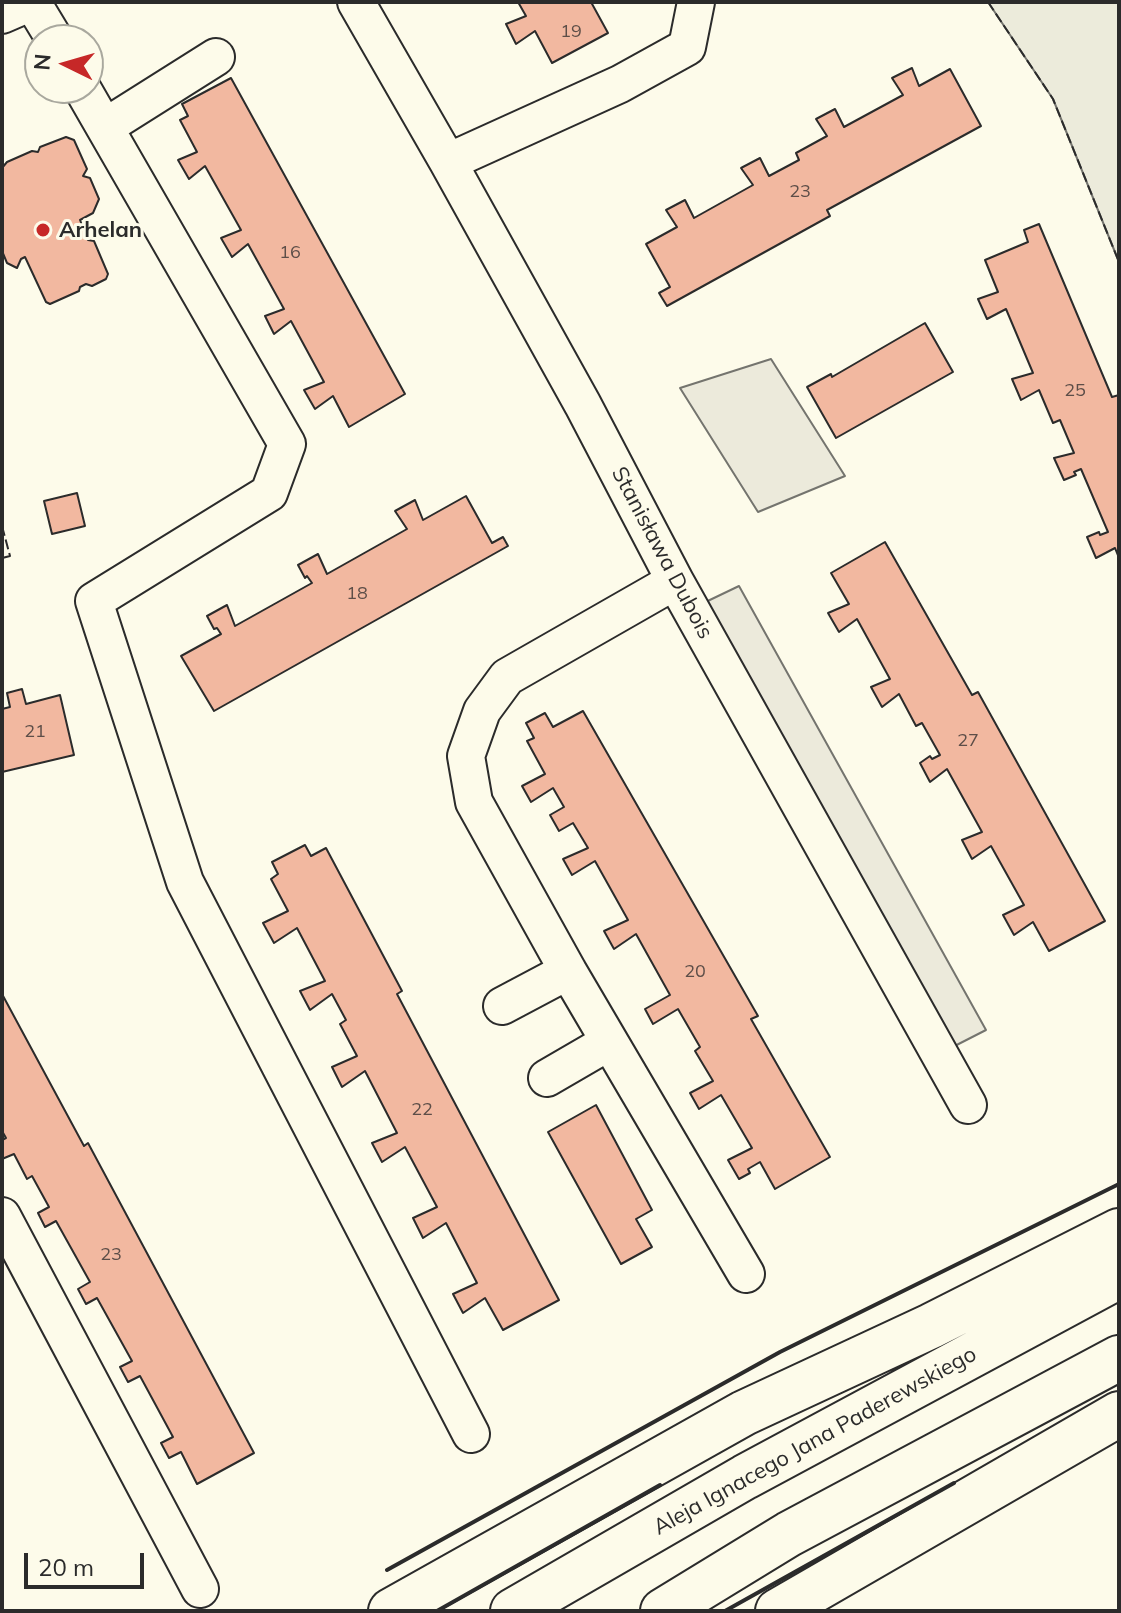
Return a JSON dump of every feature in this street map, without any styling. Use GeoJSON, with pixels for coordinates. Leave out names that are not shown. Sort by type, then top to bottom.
{"type":"FeatureCollection","features":[{"type":"Feature","properties":{"kind":"main road"},"geometry":{"type":"LineString","coordinates":[[391,1611],[744,1413],[931,1326],[1119,1231]]}},
{"type":"Feature","properties":{"kind":"main road","name":"Aleja Ignacego Jana Paderewskiego"},"geometry":{"type":"LineString","coordinates":[[513,1611],[745,1477],[1119,1276]]}},
{"type":"Feature","properties":{"kind":"main road"},"geometry":{"type":"LineString","coordinates":[[663,1611],[789,1534],[1119,1358]]}},
{"type":"Feature","properties":{"kind":"main road"},"geometry":{"type":"LineString","coordinates":[[778,1611],[1119,1414]]}},
{"type":"Feature","properties":{"kind":"street"},"geometry":{"type":"LineString","coordinates":[[2,15],[32,2],[45,24]]}},
{"type":"Feature","properties":{"kind":"street","name":"Stanisława Dubois"},"geometry":{"type":"LineString","coordinates":[[356,2],[583,405],[675,581],[968,1105]]}},
{"type":"Feature","properties":{"kind":"street"},"geometry":{"type":"LineString","coordinates":[[448,162],[620,84],[687,47],[696,2]]}},
{"type":"Feature","properties":{"kind":"street"},"geometry":{"type":"LineString","coordinates":[[105,127],[216,57]]}},
{"type":"Feature","properties":{"kind":"street"},"geometry":{"type":"LineString","coordinates":[[91,104],[287,444],[269,493],[94,601],[185,882],[471,1434]]}},
{"type":"Feature","properties":{"kind":"street"},"geometry":{"type":"LineString","coordinates":[[675,581],[507,677],[482,711],[466,756],[474,802],[568,971],[746,1274]]}},
{"type":"Feature","properties":{"kind":"street"},"geometry":{"type":"LineString","coordinates":[[502,1006],[568,971]]}},
{"type":"Feature","properties":{"kind":"street"},"geometry":{"type":"LineString","coordinates":[[547,1078],[609,1042]]}},
{"type":"Feature","properties":{"kind":"street"},"geometry":{"type":"LineString","coordinates":[[2,1216],[200,1589]]}},
{"type":"Feature","properties":{"kind":"shaded area"},"geometry":{"type":"Polygon","coordinates":[[[988,2],[1119,2],[1119,262],[1053,99],[988,2]]]}},
{"type":"Feature","properties":{"kind":"shaded area"},"geometry":{"type":"Polygon","coordinates":[[[771,359],[845,476],[758,512],[680,388],[771,359]]]}},
{"type":"Feature","properties":{"kind":"shaded area"},"geometry":{"type":"Polygon","coordinates":[[[739,586],[986,1030],[939,1054],[691,609],[739,586]]]}},
{"type":"Feature","properties":{"kind":"building"},"geometry":{"type":"Polygon","coordinates":[[[518,2],[591,2],[608,33],[552,63],[535,31],[516,44],[506,24],[526,16],[518,2]]]}},
{"type":"Feature","properties":{"kind":"building"},"geometry":{"type":"Polygon","coordinates":[[[912,68],[919,86],[950,69],[981,126],[827,210],[830,216],[667,306],[659,293],[670,287],[646,244],[677,227],[666,210],[685,200],[694,218],[753,185],[741,168],[760,158],[769,176],[799,160],[796,153],[827,136],[816,119],[835,109],[844,127],[903,95],[892,78],[912,68]]]}},
{"type":"Feature","properties":{"kind":"building"},"geometry":{"type":"Polygon","coordinates":[[[231,78],[405,394],[349,427],[333,396],[315,409],[304,390],[324,382],[291,321],[274,334],[265,316],[284,309],[248,244],[232,257],[221,238],[241,230],[205,166],[189,179],[178,160],[197,152],[180,120],[188,116],[182,104],[231,78]]]}},
{"type":"Feature","properties":{"kind":"building","name":"Arhelan"},"geometry":{"type":"Polygon","coordinates":[[[66,137],[74,140],[87,169],[83,176],[90,178],[99,199],[93,213],[80,220],[88,240],[94,241],[108,274],[106,279],[92,286],[86,284],[79,291],[50,304],[46,302],[25,257],[17,268],[7,263],[2,251],[2,168],[7,162],[32,151],[38,152],[40,147],[66,137]]]}},
{"type":"Feature","properties":{"kind":"building"},"geometry":{"type":"Polygon","coordinates":[[[1039,224],[1112,397],[1119,395],[1119,558],[1115,548],[1096,558],[1087,537],[1108,532],[1081,469],[1064,480],[1054,458],[1074,453],[1060,420],[1053,423],[1039,390],[1021,400],[1012,379],[1033,373],[1006,309],[987,319],[978,299],[998,292],[985,260],[1028,242],[1024,230],[1039,224]]]}},
{"type":"Feature","properties":{"kind":"building"},"geometry":{"type":"Polygon","coordinates":[[[925,323],[953,372],[836,438],[807,387],[831,374],[832,377],[925,323]]]}},
{"type":"Feature","properties":{"kind":"building"},"geometry":{"type":"Polygon","coordinates":[[[77,493],[85,526],[52,534],[44,501],[77,493]]]}},
{"type":"Feature","properties":{"kind":"building"},"geometry":{"type":"Polygon","coordinates":[[[466,496],[492,543],[503,537],[508,546],[214,711],[181,656],[221,634],[217,628],[214,629],[207,616],[227,605],[235,626],[312,583],[307,576],[305,578],[298,565],[318,554],[327,574],[407,529],[395,511],[415,500],[423,520],[466,496]]]}},
{"type":"Feature","properties":{"kind":"building"},"geometry":{"type":"Polygon","coordinates":[[[885,542],[972,695],[978,692],[1105,921],[1049,951],[1033,922],[1014,935],[1003,915],[1024,905],[991,846],[972,859],[962,840],[982,832],[947,769],[930,782],[920,763],[930,756],[932,759],[940,755],[922,723],[916,726],[899,694],[882,707],[871,687],[890,679],[857,619],[839,632],[828,613],[849,604],[831,573],[885,542]]]}},
{"type":"Feature","properties":{"kind":"building"},"geometry":{"type":"Polygon","coordinates":[[[22,689],[26,704],[60,695],[74,755],[2,772],[2,709],[10,707],[7,693],[22,689]]]}},
{"type":"Feature","properties":{"kind":"building"},"geometry":{"type":"Polygon","coordinates":[[[583,711],[758,1016],[751,1019],[830,1157],[775,1189],[760,1162],[739,1179],[728,1160],[752,1148],[721,1095],[699,1109],[690,1093],[713,1081],[695,1051],[700,1047],[678,1009],[653,1024],[645,1009],[670,995],[636,934],[614,949],[604,931],[628,920],[595,861],[572,875],[563,859],[588,848],[573,823],[559,831],[550,815],[564,807],[553,788],[531,802],[522,786],[545,774],[527,741],[534,738],[526,723],[545,713],[553,727],[583,711]]]}},
{"type":"Feature","properties":{"kind":"building"},"geometry":{"type":"Polygon","coordinates":[[[305,845],[311,856],[326,848],[402,991],[397,994],[559,1300],[503,1330],[485,1298],[463,1313],[453,1294],[477,1283],[446,1223],[423,1238],[413,1218],[437,1207],[405,1147],[382,1162],[372,1143],[397,1133],[365,1071],[342,1087],[332,1067],[357,1056],[340,1024],[346,1020],[332,994],[310,1010],[300,991],[325,981],[297,928],[274,943],[263,923],[288,911],[271,879],[278,874],[272,862],[305,845]]]}},
{"type":"Feature","properties":{"kind":"building"},"geometry":{"type":"Polygon","coordinates":[[[2,994],[84,1146],[88,1143],[254,1453],[197,1484],[181,1452],[169,1458],[161,1443],[173,1437],[140,1376],[128,1382],[120,1367],[132,1361],[97,1298],[86,1304],[78,1289],[90,1282],[56,1221],[45,1227],[38,1213],[49,1207],[32,1176],[27,1179],[14,1154],[2,1159],[2,1140],[6,1138],[2,1131],[2,994]]]}},
{"type":"Feature","properties":{"kind":"building"},"geometry":{"type":"Polygon","coordinates":[[[596,1105],[652,1210],[636,1219],[652,1247],[621,1264],[548,1132],[596,1105]]]}},
{"type":"Feature","properties":{"kind":"fence"},"geometry":{"type":"LineString","coordinates":[[988,2],[1053,99],[1119,262]]}},
{"type":"Feature","properties":{"kind":"fence"},"geometry":{"type":"LineString","coordinates":[[2,526],[10,556],[2,558]]}},
{"type":"Feature","properties":{"kind":"wall"},"geometry":{"type":"LineString","coordinates":[[387,1570],[780,1352],[1119,1184]]}},
{"type":"Feature","properties":{"kind":"wall"},"geometry":{"type":"LineString","coordinates":[[725,1611],[954,1483]]}},
{"type":"Feature","properties":{"kind":"wall"},"geometry":{"type":"LineString","coordinates":[[437,1611],[660,1485]]}},
{"type":"Feature","properties":{"kind":"place","name":"Arhelan"},"geometry":{"type":"Point","coordinates":[43,230]}}]}
